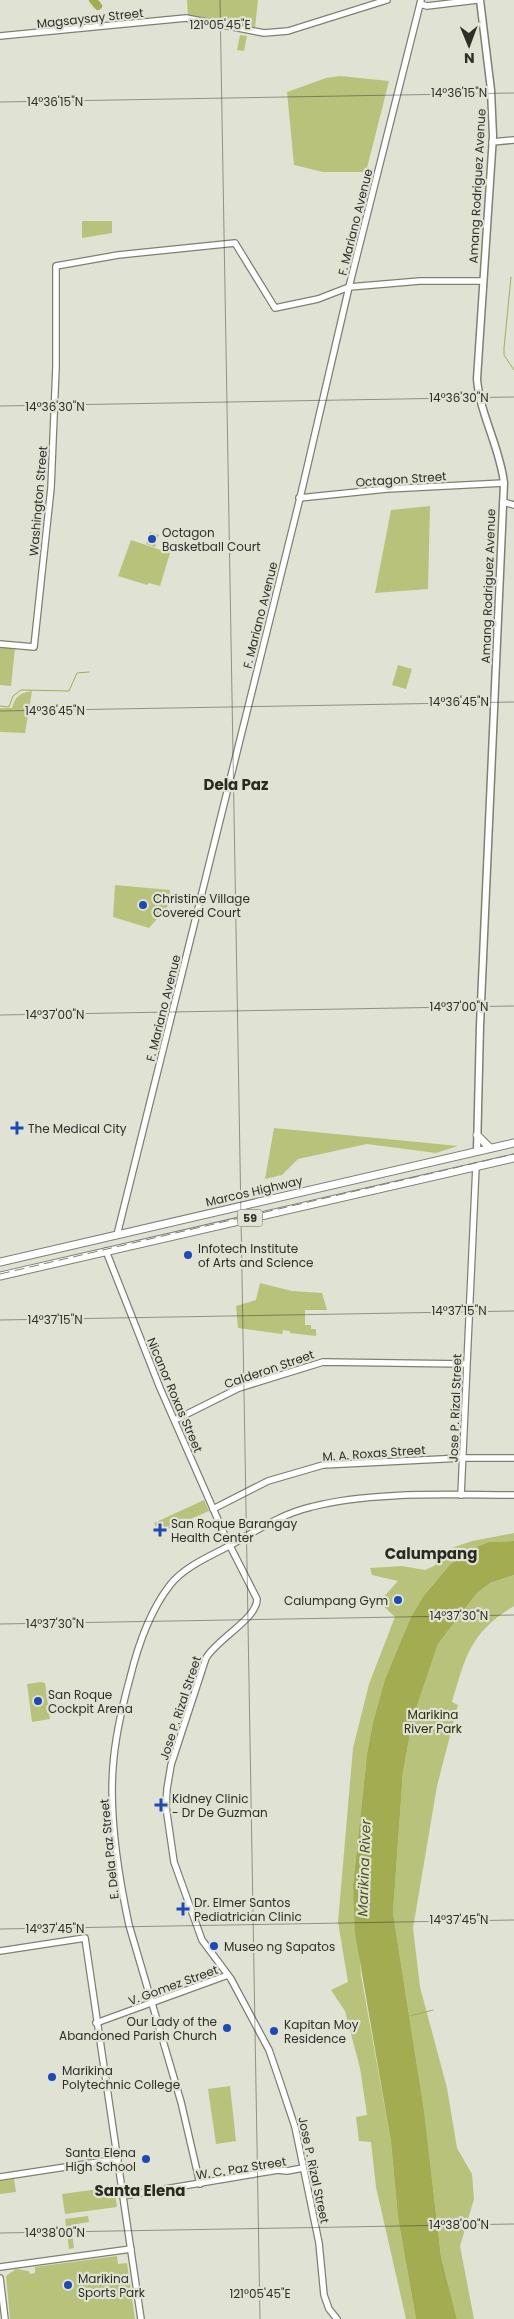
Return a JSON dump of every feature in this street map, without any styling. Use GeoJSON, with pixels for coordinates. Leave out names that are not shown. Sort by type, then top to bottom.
{"type":"FeatureCollection","features":[{"type":"Feature","properties":{"kind":"main road","name":"Amang Rodriguez Avenue"},"geometry":{"type":"LineString","coordinates":[[478,0],[491,90],[492,142],[477,363],[478,392],[499,455],[504,483],[477,1134],[478,1151]]}},
{"type":"Feature","properties":{"kind":"main road"},"geometry":{"type":"LineString","coordinates":[[477,1134],[490,1148]]}},
{"type":"Feature","properties":{"kind":"main road","name":"Marcos Highway"},"geometry":{"type":"LineString","coordinates":[[0,1262],[514,1143]]}},
{"type":"Feature","properties":{"kind":"main road","name":"Marcos Highway"},"geometry":{"type":"LineString","coordinates":[[0,1276],[514,1158]]}},
{"type":"Feature","properties":{"kind":"main road"},"geometry":{"type":"LineString","coordinates":[[349,1181],[353,1195]]}},
{"type":"Feature","properties":{"kind":"main road"},"geometry":{"type":"LineString","coordinates":[[185,1219],[192,1231]]}},
{"type":"Feature","properties":{"kind":"main road"},"geometry":{"type":"LineString","coordinates":[[184,1233],[185,1219]]}},
{"type":"Feature","properties":{"kind":"street","name":"Magsaysay Street"},"geometry":{"type":"LineString","coordinates":[[0,36],[186,18],[262,32],[278,33],[288,32],[387,0]]}},
{"type":"Feature","properties":{"kind":"street"},"geometry":{"type":"LineString","coordinates":[[420,1],[427,6],[478,0]]}},
{"type":"Feature","properties":{"kind":"street","name":"F. Mariano Avenue"},"geometry":{"type":"LineString","coordinates":[[117,1235],[420,1]]}},
{"type":"Feature","properties":{"kind":"street"},"geometry":{"type":"LineString","coordinates":[[492,142],[514,140]]}},
{"type":"Feature","properties":{"kind":"street","name":"Washington Street"},"geometry":{"type":"LineString","coordinates":[[0,644],[34,647],[51,488],[56,367],[56,266],[118,255],[235,243],[274,307],[310,300],[317,296],[349,287]]}},
{"type":"Feature","properties":{"kind":"street"},"geometry":{"type":"LineString","coordinates":[[349,287],[420,281],[483,281]]}},
{"type":"Feature","properties":{"kind":"street","name":"Octagon Street"},"geometry":{"type":"LineString","coordinates":[[299,498],[387,489],[504,483]]}},
{"type":"Feature","properties":{"kind":"street"},"geometry":{"type":"LineString","coordinates":[[502,502],[514,505]]}},
{"type":"Feature","properties":{"kind":"street","name":"Jose P. Rizal Street"},"geometry":{"type":"LineString","coordinates":[[461,1495],[476,1166]]}},
{"type":"Feature","properties":{"kind":"street","name":"Nicanor Roxas Street"},"geometry":{"type":"LineString","coordinates":[[106,1251],[111,1268],[230,1546]]}},
{"type":"Feature","properties":{"kind":"street","name":"Calderon Street"},"geometry":{"type":"LineString","coordinates":[[175,1420],[239,1388],[323,1362],[466,1364]]}},
{"type":"Feature","properties":{"kind":"street","name":"M. A. Roxas Street"},"geometry":{"type":"LineString","coordinates":[[213,1509],[268,1481],[323,1464],[462,1458],[514,1458]]}},
{"type":"Feature","properties":{"kind":"street"},"geometry":{"type":"LineString","coordinates":[[230,1546],[272,1520],[324,1503],[363,1498],[514,1495]]}},
{"type":"Feature","properties":{"kind":"street","name":"Jose P. Rizal Street"},"geometry":{"type":"LineString","coordinates":[[230,1546],[257,1596],[257,1606],[253,1613],[217,1644],[206,1658],[171,1764],[166,1807],[174,1862],[185,1899],[203,1942],[228,1975],[272,2058],[294,2121],[321,2254],[324,2295],[329,2309],[337,2319]]}},
{"type":"Feature","properties":{"kind":"street","name":"E. Dela Paz Street"},"geometry":{"type":"LineString","coordinates":[[200,2184],[180,2102],[150,2004],[123,1900],[116,1845],[112,1784],[122,1707],[139,1643],[152,1612],[171,1584],[193,1566],[230,1546]]}},
{"type":"Feature","properties":{"kind":"street"},"geometry":{"type":"LineString","coordinates":[[0,1951],[85,1938],[141,2319]]}},
{"type":"Feature","properties":{"kind":"street","name":"V. Gomez Street"},"geometry":{"type":"LineString","coordinates":[[96,2023],[228,1975]]}},
{"type":"Feature","properties":{"kind":"street"},"geometry":{"type":"LineString","coordinates":[[0,2177],[118,2159]]}},
{"type":"Feature","properties":{"kind":"street","name":"W. C. Paz Street"},"geometry":{"type":"LineString","coordinates":[[122,2196],[278,2170],[287,2171],[303,2168]]}},
{"type":"Feature","properties":{"kind":"street"},"geometry":{"type":"LineString","coordinates":[[0,2267],[131,2249]]}},
{"type":"Feature","properties":{"kind":"street"},"geometry":{"type":"LineString","coordinates":[[0,2278],[5,2319]]}},
{"type":"Feature","properties":{"kind":"green space"},"geometry":{"type":"Polygon","coordinates":[[[187,0],[258,0],[255,28],[188,16],[187,0]]]}},
{"type":"Feature","properties":{"kind":"green space"},"geometry":{"type":"Polygon","coordinates":[[[240,35],[247,36],[244,51],[237,50],[240,35]]]}},
{"type":"Feature","properties":{"kind":"green space"},"geometry":{"type":"Polygon","coordinates":[[[340,76],[389,81],[366,172],[323,172],[294,165],[287,92],[326,78],[340,76]]]}},
{"type":"Feature","properties":{"kind":"green space"},"geometry":{"type":"Polygon","coordinates":[[[82,221],[112,221],[112,233],[82,238],[82,221]]]}},
{"type":"Feature","properties":{"kind":"green space"},"geometry":{"type":"Polygon","coordinates":[[[430,506],[428,589],[375,593],[391,510],[430,506]]]}},
{"type":"Feature","properties":{"kind":"green space","name":"Octagon Basketball Court"},"geometry":{"type":"Polygon","coordinates":[[[150,532],[159,535],[155,547],[146,544],[150,532]]]}},
{"type":"Feature","properties":{"kind":"green space"},"geometry":{"type":"Polygon","coordinates":[[[131,540],[170,553],[160,586],[149,583],[147,585],[118,576],[131,540]]]}},
{"type":"Feature","properties":{"kind":"green space"},"geometry":{"type":"Polygon","coordinates":[[[0,647],[15,648],[11,686],[0,685],[0,647]]]}},
{"type":"Feature","properties":{"kind":"green space"},"geometry":{"type":"Polygon","coordinates":[[[398,665],[412,669],[406,689],[392,685],[398,665]]]}},
{"type":"Feature","properties":{"kind":"green space"},"geometry":{"type":"Polygon","coordinates":[[[32,691],[25,733],[0,732],[0,708],[12,708],[18,696],[32,691]]]}},
{"type":"Feature","properties":{"kind":"green space"},"geometry":{"type":"Polygon","coordinates":[[[115,885],[170,890],[167,908],[149,928],[113,917],[115,885]]]}},
{"type":"Feature","properties":{"kind":"green space"},"geometry":{"type":"Polygon","coordinates":[[[274,1128],[458,1146],[436,1153],[367,1144],[298,1159],[282,1175],[265,1179],[274,1128]]]}},
{"type":"Feature","properties":{"kind":"green space"},"geometry":{"type":"Polygon","coordinates":[[[260,1283],[292,1291],[322,1293],[327,1310],[305,1310],[305,1325],[311,1325],[311,1329],[316,1329],[316,1336],[290,1333],[290,1331],[283,1330],[282,1334],[238,1328],[236,1306],[256,1300],[260,1283]]]}},
{"type":"Feature","properties":{"kind":"green space"},"geometry":{"type":"Polygon","coordinates":[[[204,1500],[209,1511],[163,1531],[160,1525],[156,1527],[154,1523],[204,1500]]]}},
{"type":"Feature","properties":{"kind":"green space","name":"Marikina River Park"},"geometry":{"type":"Polygon","coordinates":[[[514,1533],[514,1541],[489,1542],[433,1584],[424,1595],[410,1619],[385,1679],[373,1722],[367,1754],[353,1885],[361,1975],[391,2142],[398,2218],[416,2319],[406,2319],[376,2187],[371,2142],[359,2141],[356,2117],[367,2115],[360,2068],[345,2011],[331,1990],[348,1982],[338,1922],[353,1748],[369,1684],[395,1617],[379,1602],[398,1581],[372,1575],[370,1568],[402,1566],[425,1570],[434,1566],[446,1550],[472,1541],[514,1533]]]}},
{"type":"Feature","properties":{"kind":"green space"},"geometry":{"type":"Polygon","coordinates":[[[514,1575],[514,1606],[488,1626],[472,1646],[461,1671],[452,1702],[458,1705],[437,1786],[413,1928],[420,1987],[447,2088],[457,2148],[472,2174],[474,2199],[460,2246],[474,2319],[457,2319],[441,2257],[424,2110],[393,1913],[403,1772],[413,1718],[438,1644],[477,1593],[490,1583],[514,1575]]]}},
{"type":"Feature","properties":{"kind":"green space","name":"San Roque Cockpit Arena"},"geometry":{"type":"Polygon","coordinates":[[[45,1683],[50,1719],[32,1722],[27,1684],[45,1683]]]}},
{"type":"Feature","properties":{"kind":"green space"},"geometry":{"type":"Polygon","coordinates":[[[230,2086],[236,2141],[216,2144],[208,2089],[230,2086]]]}},
{"type":"Feature","properties":{"kind":"green space"},"geometry":{"type":"Polygon","coordinates":[[[14,2179],[16,2192],[0,2194],[0,2181],[14,2179]]]}},
{"type":"Feature","properties":{"kind":"green space"},"geometry":{"type":"Polygon","coordinates":[[[114,2187],[117,2207],[65,2214],[62,2194],[114,2187]]]}},
{"type":"Feature","properties":{"kind":"green space"},"geometry":{"type":"Polygon","coordinates":[[[88,2216],[89,2222],[71,2225],[74,2248],[69,2249],[65,2219],[88,2216]]]}},
{"type":"Feature","properties":{"kind":"green space","name":"Marikina Sports Park"},"geometry":{"type":"Polygon","coordinates":[[[117,2256],[118,2264],[127,2263],[135,2319],[10,2319],[6,2276],[16,2269],[29,2271],[30,2274],[35,2273],[35,2267],[117,2256]]]}},
{"type":"Feature","properties":{"kind":"water","name":"Marikina River"},"geometry":{"type":"Polygon","coordinates":[[[514,1541],[514,1575],[490,1583],[477,1593],[438,1644],[413,1718],[403,1772],[393,1913],[424,2110],[441,2257],[457,2319],[416,2319],[398,2218],[391,2142],[355,1933],[353,1885],[367,1754],[373,1722],[385,1679],[410,1619],[424,1595],[451,1564],[470,1550],[489,1542],[514,1541]]]}},
{"type":"Feature","properties":{"kind":"waterway"},"geometry":{"type":"LineString","coordinates":[[93,0],[98,6]]}},
{"type":"Feature","properties":{"kind":"waterway"},"geometry":{"type":"LineString","coordinates":[[511,277],[504,355],[514,370]]}},
{"type":"Feature","properties":{"kind":"waterway"},"geometry":{"type":"LineString","coordinates":[[0,706],[9,707],[13,696],[21,690],[69,691],[77,673],[89,672]]}},
{"type":"Feature","properties":{"kind":"waterway"},"geometry":{"type":"LineString","coordinates":[[410,2016],[433,2010]]}},
{"type":"Feature","properties":{"kind":"railway"},"geometry":{"type":"LineString","coordinates":[[0,1274],[514,1154]]}},
{"type":"Feature","properties":{"kind":"place","name":"Octagon Basketball Court"},"geometry":{"type":"Point","coordinates":[152,539]}},
{"type":"Feature","properties":{"kind":"place","name":"Christine Village Covered Court"},"geometry":{"type":"Point","coordinates":[143,905]}},
{"type":"Feature","properties":{"kind":"place","name":"The Medical City"},"geometry":{"type":"Point","coordinates":[17,1128]}},
{"type":"Feature","properties":{"kind":"place","name":"Infotech Institute of Arts and Science"},"geometry":{"type":"Point","coordinates":[188,1255]}},
{"type":"Feature","properties":{"kind":"place","name":"San Roque Barangay Health Center"},"geometry":{"type":"Point","coordinates":[160,1530]}},
{"type":"Feature","properties":{"kind":"place","name":"Calumpang Gym"},"geometry":{"type":"Point","coordinates":[398,1600]}},
{"type":"Feature","properties":{"kind":"place","name":"San Roque Cockpit Arena"},"geometry":{"type":"Point","coordinates":[38,1701]}},
{"type":"Feature","properties":{"kind":"place","name":"Kidney Clinic - Dr De Guzman"},"geometry":{"type":"Point","coordinates":[161,1805]}},
{"type":"Feature","properties":{"kind":"place","name":"Dr. Elmer Santos Pediatrician Clinic"},"geometry":{"type":"Point","coordinates":[183,1909]}},
{"type":"Feature","properties":{"kind":"place","name":"Museo ng Sapatos"},"geometry":{"type":"Point","coordinates":[214,1946]}},
{"type":"Feature","properties":{"kind":"place","name":"Our Lady of the Abandoned Parish Church"},"geometry":{"type":"Point","coordinates":[227,2028]}},
{"type":"Feature","properties":{"kind":"place","name":"Kapitan Moy Residence"},"geometry":{"type":"Point","coordinates":[274,2031]}},
{"type":"Feature","properties":{"kind":"place","name":"Marikina Polytechnic College"},"geometry":{"type":"Point","coordinates":[52,2077]}},
{"type":"Feature","properties":{"kind":"place","name":"Santa Elena High School"},"geometry":{"type":"Point","coordinates":[146,2159]}},
{"type":"Feature","properties":{"kind":"place","name":"Marikina Sports Park"},"geometry":{"type":"Point","coordinates":[68,2285]}},
{"type":"Feature","properties":{"kind":"district","name":"Dela Paz"},"geometry":{"type":"Point","coordinates":[236,784]}},
{"type":"Feature","properties":{"kind":"district","name":"Calumpang"},"geometry":{"type":"Point","coordinates":[431,1553]}},
{"type":"Feature","properties":{"kind":"district","name":"Santa Elena"},"geometry":{"type":"Point","coordinates":[140,2190]}}]}
